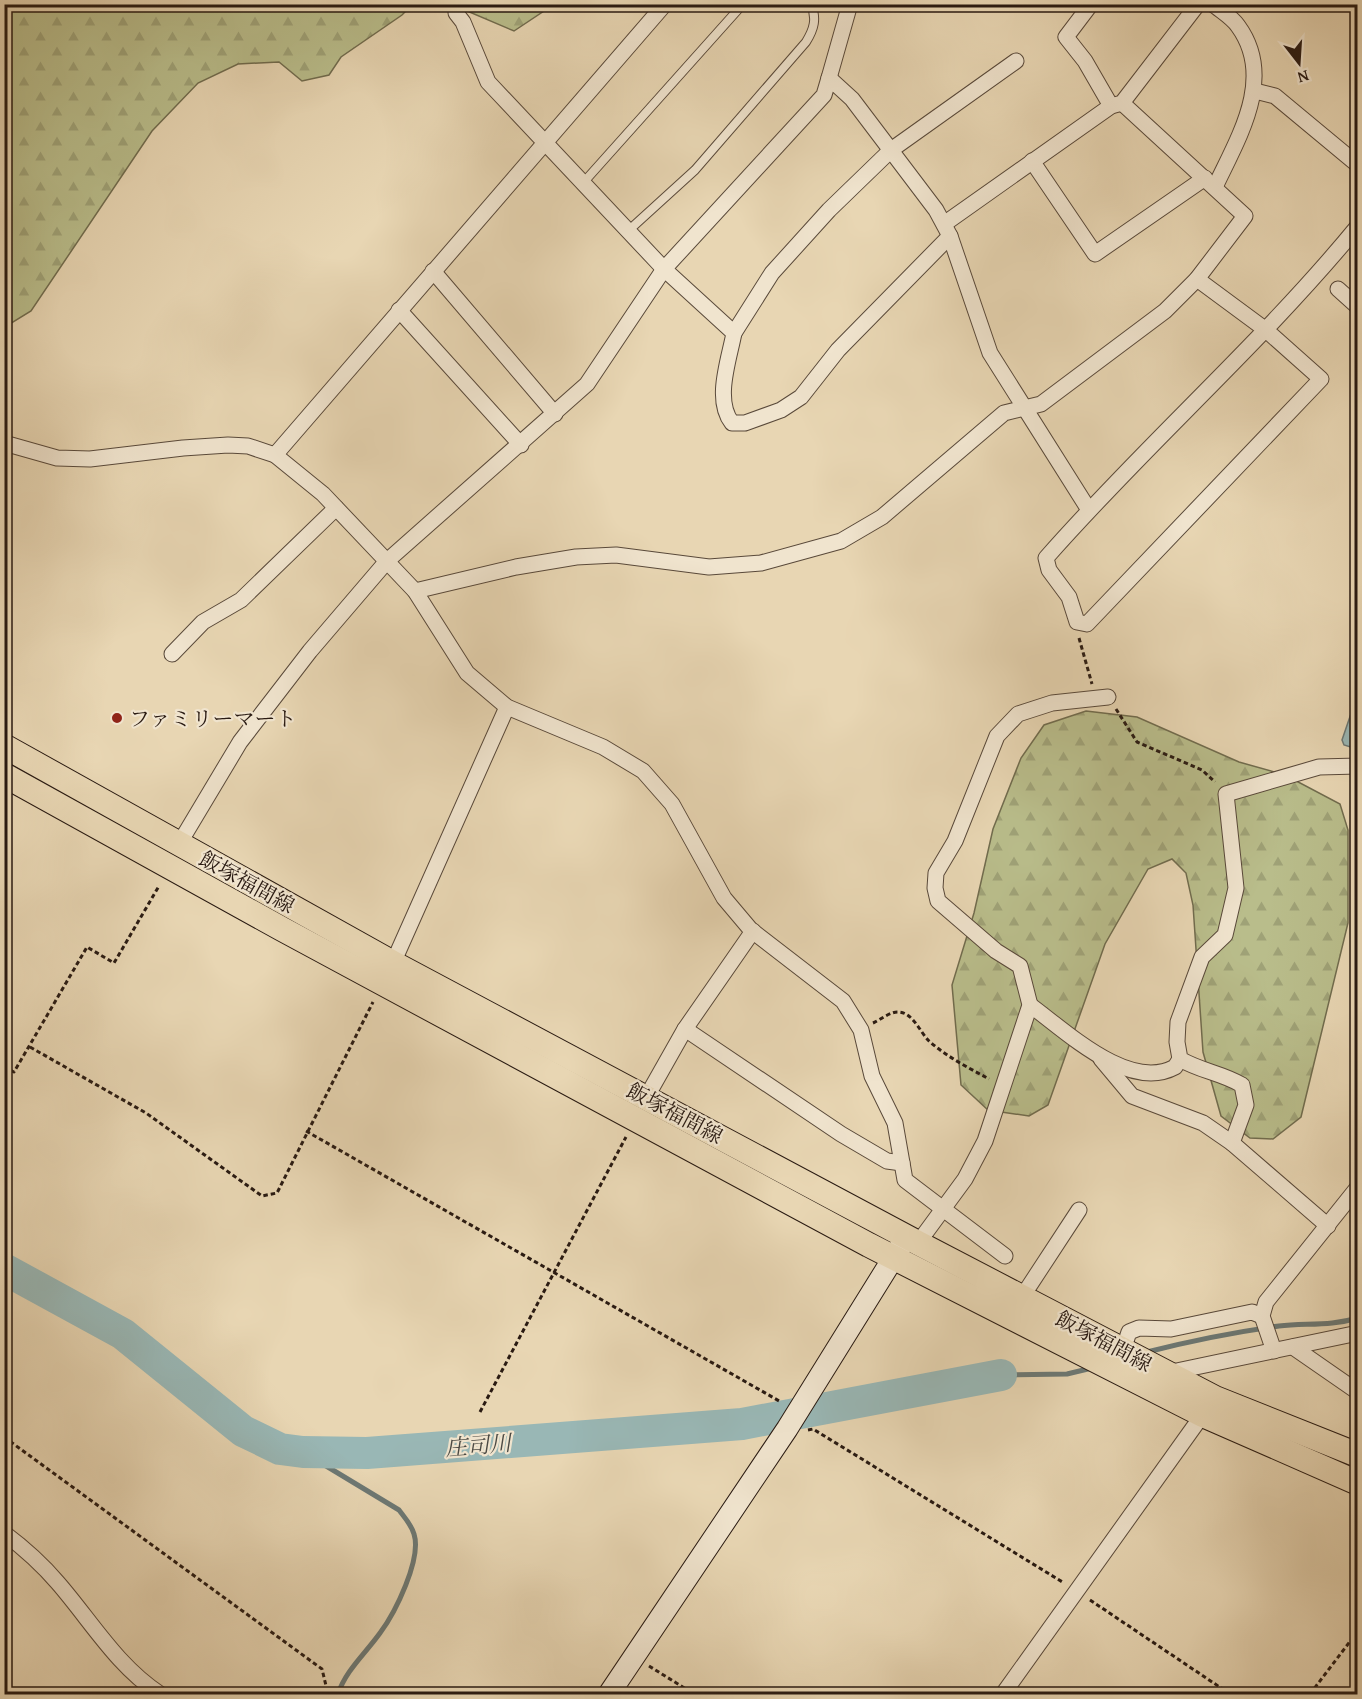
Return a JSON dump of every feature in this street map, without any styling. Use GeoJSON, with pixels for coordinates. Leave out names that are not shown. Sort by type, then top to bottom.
{"type":"FeatureCollection","features":[{"type":"Feature","properties":{"kind":"main road","name":"飯塚福間線"},"geometry":{"type":"LineString","coordinates":[[4,746],[179,844],[388,973],[635,1120],[894,1257],[1209,1406],[1358,1483]]}},
{"type":"Feature","properties":{"kind":"main road","name":"飯塚福間線"},"geometry":{"type":"LineString","coordinates":[[4,775],[388,973],[646,1098],[1167,1373],[1209,1406],[1358,1455]]}},
{"type":"Feature","properties":{"kind":"street"},"geometry":{"type":"LineString","coordinates":[[275,455],[665,4]]}},
{"type":"Feature","properties":{"kind":"street"},"geometry":{"type":"LineString","coordinates":[[179,844],[240,742],[310,651],[387,561],[521,445],[587,384],[664,269],[824,95],[850,4]]}},
{"type":"Feature","properties":{"kind":"street"},"geometry":{"type":"LineString","coordinates":[[416,591],[516,567],[576,557],[616,555],[709,567],[761,563],[841,541],[882,517],[1004,413],[1041,404],[1166,311],[1197,279],[1245,216],[1210,183],[1116,104],[1066,37],[1091,4]]}},
{"type":"Feature","properties":{"kind":"street"},"geometry":{"type":"LineString","coordinates":[[1016,61],[891,150],[829,210],[772,273],[734,333],[722,403],[725,415],[732,423],[745,423],[780,410],[801,397],[838,350],[947,230],[1032,161],[1116,104],[1198,4]]}},
{"type":"Feature","properties":{"kind":"street"},"geometry":{"type":"LineString","coordinates":[[1032,161],[1095,254],[1210,183],[1244,124],[1255,92],[1252,58],[1245,40],[1237,24],[1213,4]]}},
{"type":"Feature","properties":{"kind":"street"},"geometry":{"type":"LineString","coordinates":[[456,13],[463,22],[488,82],[664,269],[734,333]]}},
{"type":"Feature","properties":{"kind":"street"},"geometry":{"type":"LineString","coordinates":[[829,78],[852,99],[936,210],[947,230],[990,353],[1089,510]]}},
{"type":"Feature","properties":{"kind":"street"},"geometry":{"type":"LineString","coordinates":[[1255,92],[1275,96],[1358,165]]}},
{"type":"Feature","properties":{"kind":"street"},"geometry":{"type":"LineString","coordinates":[[1197,279],[1266,330],[1321,380],[1087,624],[1077,622],[1070,597],[1048,570],[1046,558],[1089,510],[1266,330],[1310,285],[1358,226]]}},
{"type":"Feature","properties":{"kind":"street"},"geometry":{"type":"LineString","coordinates":[[433,271],[555,414]]}},
{"type":"Feature","properties":{"kind":"street"},"geometry":{"type":"LineString","coordinates":[[1338,289],[1358,307]]}},
{"type":"Feature","properties":{"kind":"street"},"geometry":{"type":"LineString","coordinates":[[399,310],[521,445]]}},
{"type":"Feature","properties":{"kind":"street"},"geometry":{"type":"LineString","coordinates":[[4,443],[68,459],[124,457],[228,445],[248,446],[275,455],[336,508],[416,591],[467,673],[507,706],[603,747],[643,771],[672,804],[724,898],[753,931],[843,1001],[861,1030],[872,1076],[895,1122],[905,1180],[1005,1256]]}},
{"type":"Feature","properties":{"kind":"street"},"geometry":{"type":"LineString","coordinates":[[172,654],[203,622],[241,600],[336,508]]}},
{"type":"Feature","properties":{"kind":"street"},"geometry":{"type":"LineString","coordinates":[[609,1695],[786,1430],[894,1257],[942,1210],[965,1179],[985,1141],[1030,1005],[1020,966],[996,951],[938,901],[935,888],[936,873],[955,841],[997,736],[1018,714],[1052,703],[1102,698]]}},
{"type":"Feature","properties":{"kind":"street"},"geometry":{"type":"LineString","coordinates":[[388,973],[507,706]]}},
{"type":"Feature","properties":{"kind":"street"},"geometry":{"type":"LineString","coordinates":[[1030,1005],[1098,1055],[1120,1066],[1151,1076],[1175,1067],[1180,1059],[1177,1042],[1178,1022],[1202,957],[1225,934],[1236,888],[1226,794],[1319,767],[1358,766]]}},
{"type":"Feature","properties":{"kind":"street"},"geometry":{"type":"LineString","coordinates":[[646,1098],[686,1029],[753,931]]}},
{"type":"Feature","properties":{"kind":"street"},"geometry":{"type":"LineString","coordinates":[[686,1029],[841,1134],[887,1161],[902,1163]]}},
{"type":"Feature","properties":{"kind":"street"},"geometry":{"type":"LineString","coordinates":[[1098,1055],[1132,1096],[1203,1123],[1232,1143],[1328,1226]]}},
{"type":"Feature","properties":{"kind":"street"},"geometry":{"type":"LineString","coordinates":[[1180,1059],[1196,1069],[1227,1076],[1242,1085],[1246,1105],[1232,1143]]}},
{"type":"Feature","properties":{"kind":"street"},"geometry":{"type":"LineString","coordinates":[[1274,1351],[1262,1316],[1266,1302],[1358,1187]]}},
{"type":"Feature","properties":{"kind":"street"},"geometry":{"type":"LineString","coordinates":[[1022,1298],[1079,1210]]}},
{"type":"Feature","properties":{"kind":"street"},"geometry":{"type":"LineString","coordinates":[[1123,1350],[1129,1332],[1139,1328],[1171,1329],[1252,1312],[1262,1316]]}},
{"type":"Feature","properties":{"kind":"street"},"geometry":{"type":"LineString","coordinates":[[1167,1373],[1358,1333]]}},
{"type":"Feature","properties":{"kind":"street"},"geometry":{"type":"LineString","coordinates":[[1293,1347],[1358,1392]]}},
{"type":"Feature","properties":{"kind":"street"},"geometry":{"type":"LineString","coordinates":[[1003,1695],[1209,1406]]}},
{"type":"Feature","properties":{"kind":"street"},"geometry":{"type":"LineString","coordinates":[[4,1533],[33,1556],[58,1583],[119,1660],[160,1695]]}},
{"type":"Feature","properties":{"kind":"lane"},"geometry":{"type":"LineString","coordinates":[[583,183],[743,4]]}},
{"type":"Feature","properties":{"kind":"lane"},"geometry":{"type":"LineString","coordinates":[[628,231],[695,170],[806,42],[814,30],[815,16],[811,4]]}},
{"type":"Feature","properties":{"kind":"path"},"geometry":{"type":"LineString","coordinates":[[1077,622],[1080,643],[1102,698],[1137,742],[1202,770],[1226,794]]}},
{"type":"Feature","properties":{"kind":"path"},"geometry":{"type":"LineString","coordinates":[[4,1066],[14,1072],[87,947],[114,963],[159,886]]}},
{"type":"Feature","properties":{"kind":"path"},"geometry":{"type":"LineString","coordinates":[[30,1047],[146,1113],[262,1196],[277,1193],[306,1131],[388,973]]}},
{"type":"Feature","properties":{"kind":"path"},"geometry":{"type":"LineString","coordinates":[[861,1030],[895,1012],[901,1012],[910,1017],[928,1040],[947,1055],[1004,1088]]}},
{"type":"Feature","properties":{"kind":"path"},"geometry":{"type":"LineString","coordinates":[[480,1412],[635,1120]]}},
{"type":"Feature","properties":{"kind":"path"},"geometry":{"type":"LineString","coordinates":[[306,1131],[776,1401],[802,1404]]}},
{"type":"Feature","properties":{"kind":"path"},"geometry":{"type":"LineString","coordinates":[[786,1430],[813,1429],[1077,1591],[1230,1695]]}},
{"type":"Feature","properties":{"kind":"path"},"geometry":{"type":"LineString","coordinates":[[4,1437],[322,1669],[328,1695]]}},
{"type":"Feature","properties":{"kind":"path"},"geometry":{"type":"LineString","coordinates":[[1310,1695],[1358,1631]]}},
{"type":"Feature","properties":{"kind":"path"},"geometry":{"type":"LineString","coordinates":[[635,1656],[694,1695]]}},
{"type":"Feature","properties":{"kind":"green space"},"geometry":{"type":"Polygon","coordinates":[[[5,4],[412,5],[402,15],[341,57],[329,75],[302,81],[279,62],[238,64],[198,83],[152,131],[31,311],[5,327],[5,4]]]}},
{"type":"Feature","properties":{"kind":"green space"},"geometry":{"type":"Polygon","coordinates":[[[453,5],[553,5],[514,31],[453,5]]]}},
{"type":"Feature","properties":{"kind":"green space"},"geometry":{"type":"Polygon","coordinates":[[[1086,711],[1137,717],[1239,762],[1285,775],[1340,804],[1348,830],[1348,923],[1301,1117],[1273,1139],[1250,1138],[1221,1116],[1203,1052],[1193,905],[1186,873],[1172,859],[1148,869],[1105,944],[1048,1105],[1029,1116],[988,1110],[961,1085],[952,985],[974,913],[993,829],[1021,758],[1044,725],[1086,711]]]}},
{"type":"Feature","properties":{"kind":"water"},"geometry":{"type":"Polygon","coordinates":[[[1357,696],[1357,749],[1344,745],[1342,740],[1357,696]]]}},
{"type":"Feature","properties":{"kind":"waterway","name":"庄司川"},"geometry":{"type":"LineString","coordinates":[[4,1269],[123,1334],[243,1431],[280,1449],[303,1452],[367,1453],[742,1424],[1001,1375]]}},
{"type":"Feature","properties":{"kind":"waterway"},"geometry":{"type":"LineString","coordinates":[[1147,1352],[1246,1331],[1358,1318]]}},
{"type":"Feature","properties":{"kind":"waterway"},"geometry":{"type":"LineString","coordinates":[[1001,1375],[1067,1374],[1092,1368]]}},
{"type":"Feature","properties":{"kind":"waterway"},"geometry":{"type":"LineString","coordinates":[[303,1452],[399,1510],[410,1524],[414,1534],[415,1545],[411,1571],[393,1613],[356,1662],[338,1694]]}},
{"type":"Feature","properties":{"kind":"place","name":"ファミリーマート"},"geometry":{"type":"Point","coordinates":[117,718]}}]}
